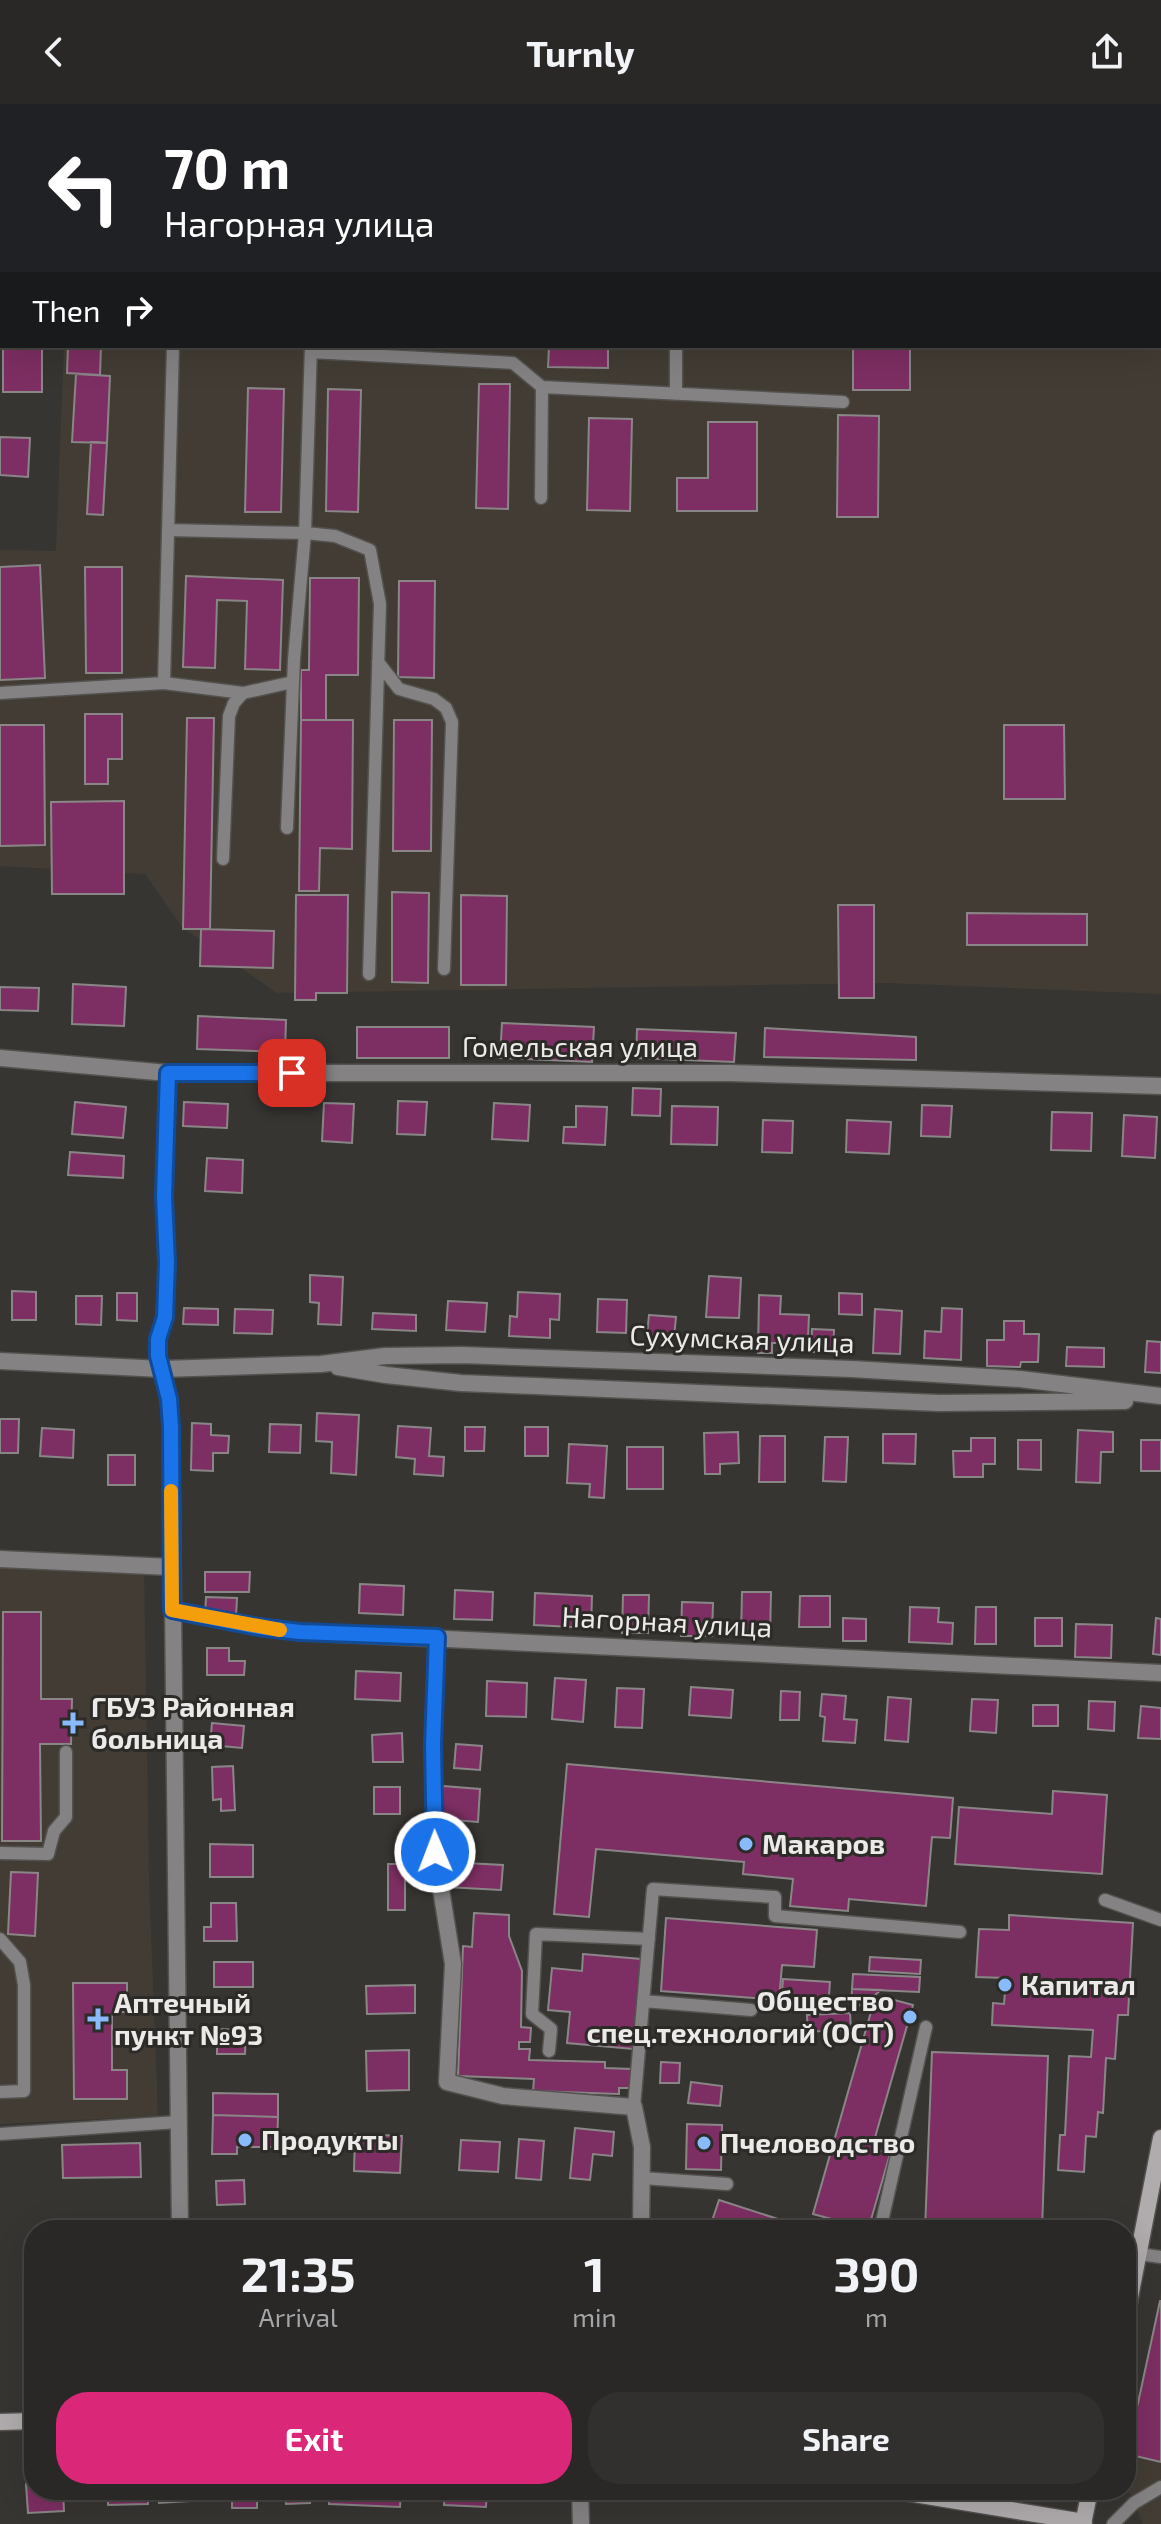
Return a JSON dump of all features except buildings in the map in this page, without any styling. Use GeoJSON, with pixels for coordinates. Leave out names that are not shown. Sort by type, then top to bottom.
{"type":"FeatureCollection","features":[{"type":"Feature","properties":{"kind":"street","name":"Гомельская улица"},"geometry":{"type":"LineString","coordinates":[[0,1058],[168,1073],[729,1073],[1161,1086]]}},
{"type":"Feature","properties":{"kind":"street"},"geometry":{"type":"LineString","coordinates":[[168,1073],[164,1196],[165,1317],[158,1339],[158,1356],[169,1399],[171,1427],[180,2220]]}},
{"type":"Feature","properties":{"kind":"street","name":"Сухумская улица"},"geometry":{"type":"LineString","coordinates":[[0,1361],[162,1369],[321,1364],[385,1356],[462,1355],[852,1369],[1020,1379],[1161,1398]]}},
{"type":"Feature","properties":{"kind":"street","name":"Сухумская улица"},"geometry":{"type":"LineString","coordinates":[[321,1364],[461,1383],[939,1403],[1161,1398]]}},
{"type":"Feature","properties":{"kind":"street"},"geometry":{"type":"LineString","coordinates":[[0,1559],[171,1567]]}},
{"type":"Feature","properties":{"kind":"street","name":"Нагорная улица"},"geometry":{"type":"LineString","coordinates":[[172,1610],[300,1632],[1161,1673]]}},
{"type":"Feature","properties":{"kind":"street"},"geometry":{"type":"LineString","coordinates":[[437,1637],[433,1744],[435,1852],[453,1964],[447,2082],[503,2096],[634,2107],[642,2147],[641,2220]]}},
{"type":"Feature","properties":{"kind":"street"},"geometry":{"type":"LineString","coordinates":[[1136,2269],[1161,2138]]}},
{"type":"Feature","properties":{"kind":"street"},"geometry":{"type":"LineString","coordinates":[[0,2422],[24,2421]]}},
{"type":"Feature","properties":{"kind":"street"},"geometry":{"type":"LineString","coordinates":[[580,2500],[581,2524]]}},
{"type":"Feature","properties":{"kind":"street"},"geometry":{"type":"LineString","coordinates":[[950,2500],[1087,2523],[1089,2500]]}},
{"type":"Feature","properties":{"kind":"lane"},"geometry":{"type":"LineString","coordinates":[[164,683],[173,348]]}},
{"type":"Feature","properties":{"kind":"lane"},"geometry":{"type":"LineString","coordinates":[[676,348],[676,394]]}},
{"type":"Feature","properties":{"kind":"lane"},"geometry":{"type":"LineString","coordinates":[[287,828],[293,682],[305,533],[311,349],[513,363],[542,387],[843,402]]}},
{"type":"Feature","properties":{"kind":"lane"},"geometry":{"type":"LineString","coordinates":[[541,498],[542,387]]}},
{"type":"Feature","properties":{"kind":"lane"},"geometry":{"type":"LineString","coordinates":[[168,530],[305,533],[335,536],[370,550],[380,604],[369,974]]}},
{"type":"Feature","properties":{"kind":"lane"},"geometry":{"type":"LineString","coordinates":[[378,662],[399,689],[434,699],[446,708],[452,722],[444,969]]}},
{"type":"Feature","properties":{"kind":"lane"},"geometry":{"type":"LineString","coordinates":[[0,693],[164,683],[243,693],[293,682]]}},
{"type":"Feature","properties":{"kind":"lane"},"geometry":{"type":"LineString","coordinates":[[223,859],[229,716],[234,703],[243,693]]}},
{"type":"Feature","properties":{"kind":"lane"},"geometry":{"type":"LineString","coordinates":[[0,1853],[48,1854],[54,1831],[66,1817],[66,1752]]}},
{"type":"Feature","properties":{"kind":"lane"},"geometry":{"type":"LineString","coordinates":[[634,2107],[653,1889],[775,1897],[775,1916],[960,1932]]}},
{"type":"Feature","properties":{"kind":"lane"},"geometry":{"type":"LineString","coordinates":[[1105,1900],[1161,1920]]}},
{"type":"Feature","properties":{"kind":"lane"},"geometry":{"type":"LineString","coordinates":[[549,2051],[551,2029],[532,2014],[536,1934],[649,1939]]}},
{"type":"Feature","properties":{"kind":"lane"},"geometry":{"type":"LineString","coordinates":[[0,1939],[20,1962],[24,1985],[24,2091],[0,2092]]}},
{"type":"Feature","properties":{"kind":"lane"},"geometry":{"type":"LineString","coordinates":[[643,2001],[751,2010]]}},
{"type":"Feature","properties":{"kind":"lane"},"geometry":{"type":"LineString","coordinates":[[882,2220],[926,2027]]}},
{"type":"Feature","properties":{"kind":"lane"},"geometry":{"type":"LineString","coordinates":[[0,2134],[178,2122]]}},
{"type":"Feature","properties":{"kind":"lane"},"geometry":{"type":"LineString","coordinates":[[642,2178],[727,2184]]}},
{"type":"Feature","properties":{"kind":"lane"},"geometry":{"type":"LineString","coordinates":[[1139,2254],[1161,2257]]}},
{"type":"Feature","properties":{"kind":"lane"},"geometry":{"type":"LineString","coordinates":[[1113,2524],[1134,2503],[1161,2487]]}},
{"type":"Feature","properties":{"kind":"shaded area"},"geometry":{"type":"Polygon","coordinates":[[[64,348],[1161,348],[1161,994],[887,983],[277,993],[183,928],[145,874],[0,866],[0,550],[56,551],[64,348]]]}},
{"type":"Feature","properties":{"kind":"shaded area","name":"ГБУЗ Районная больница"},"geometry":{"type":"Polygon","coordinates":[[[0,1553],[144,1565],[149,1881],[158,2116],[0,2124],[0,1553]]]}},
{"type":"Feature","properties":{"kind":"shaded area"},"geometry":{"type":"Polygon","coordinates":[[[1161,2292],[1161,2524],[1143,2524],[1133,2500],[1136,2500],[1136,2412],[1161,2292]]]}},
{"type":"Feature","properties":{"kind":"slow traffic"},"geometry":{"type":"LineString","coordinates":[[171,1491],[172,1610],[280,1630]]}},
{"type":"Feature","properties":{"kind":"place","name":"ГБУЗ Районная больница"},"geometry":{"type":"Point","coordinates":[73,1723]}},
{"type":"Feature","properties":{"kind":"place","name":"Макаров"},"geometry":{"type":"Point","coordinates":[746,1844]}},
{"type":"Feature","properties":{"kind":"place","name":"Капитал"},"geometry":{"type":"Point","coordinates":[1005,1985]}},
{"type":"Feature","properties":{"kind":"place","name":"Общество спец.технологий (ОСТ)"},"geometry":{"type":"Point","coordinates":[910,2017]}},
{"type":"Feature","properties":{"kind":"place","name":"Аптечный пункт №93"},"geometry":{"type":"Point","coordinates":[98,2019]}},
{"type":"Feature","properties":{"kind":"place","name":"Продукты"},"geometry":{"type":"Point","coordinates":[245,2140]}},
{"type":"Feature","properties":{"kind":"place","name":"Пчеловодство"},"geometry":{"type":"Point","coordinates":[704,2143]}},
{"type":"Feature","properties":{"kind":"route"},"geometry":{"type":"LineString","coordinates":[[292,1073],[168,1073],[164,1196],[167,1262],[165,1317],[158,1339],[158,1356],[169,1399],[171,1427],[172,1610],[300,1632],[437,1637],[433,1744],[435,1852]]}}]}
